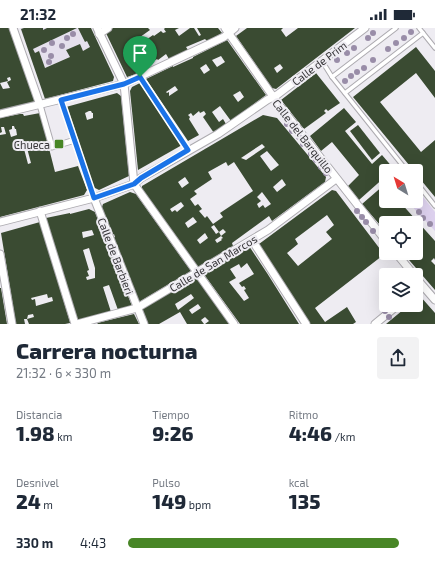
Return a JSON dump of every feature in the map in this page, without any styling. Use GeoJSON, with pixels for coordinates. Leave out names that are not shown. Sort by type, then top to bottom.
{"type":"FeatureCollection","features":[{"type":"Feature","properties":{"kind":"street"},"geometry":{"type":"LineString","coordinates":[[14,28],[40,105],[52,147],[75,140]]}},
{"type":"Feature","properties":{"kind":"street"},"geometry":{"type":"LineString","coordinates":[[108,28],[98,31],[124,84],[134,184],[234,324]]}},
{"type":"Feature","properties":{"kind":"street"},"geometry":{"type":"LineString","coordinates":[[0,114],[124,84],[235,28]]}},
{"type":"Feature","properties":{"kind":"street","name":"Calle de Prim"},"geometry":{"type":"LineString","coordinates":[[0,222],[94,198],[134,184],[141,178],[188,150],[208,144],[365,28]]}},
{"type":"Feature","properties":{"kind":"street","name":"Calle del Barquillo"},"geometry":{"type":"LineString","coordinates":[[227,31],[273,97],[379,232]]}},
{"type":"Feature","properties":{"kind":"street"},"geometry":{"type":"LineString","coordinates":[[140,77],[188,150]]}},
{"type":"Feature","properties":{"kind":"street","name":"Calle de Barbieri"},"geometry":{"type":"LineString","coordinates":[[61,100],[94,198],[144,324]]}},
{"type":"Feature","properties":{"kind":"street","name":"Calle de San Marcos"},"geometry":{"type":"LineString","coordinates":[[76,324],[137,308],[268,230],[336,179]]}},
{"type":"Feature","properties":{"kind":"street"},"geometry":{"type":"LineString","coordinates":[[40,211],[76,324]]}},
{"type":"Feature","properties":{"kind":"street"},"geometry":{"type":"LineString","coordinates":[[252,240],[306,324]]}},
{"type":"Feature","properties":{"kind":"street"},"geometry":{"type":"LineString","coordinates":[[0,254],[12,324]]}},
{"type":"Feature","properties":{"kind":"street"},"geometry":{"type":"LineString","coordinates":[[423,287],[435,300]]}},
{"type":"Feature","properties":{"kind":"street"},"geometry":{"type":"LineString","coordinates":[[375,324],[390,312]]}},
{"type":"Feature","properties":{"kind":"lane"},"geometry":{"type":"LineString","coordinates":[[332,77],[396,28]]}},
{"type":"Feature","properties":{"kind":"lane"},"geometry":{"type":"LineString","coordinates":[[419,28],[435,48]]}},
{"type":"Feature","properties":{"kind":"lane"},"geometry":{"type":"LineString","coordinates":[[345,93],[423,33]]}},
{"type":"Feature","properties":{"kind":"lane"},"geometry":{"type":"LineString","coordinates":[[322,61],[332,77],[401,164]]}},
{"type":"Feature","properties":{"kind":"lane"},"geometry":{"type":"LineString","coordinates":[[423,191],[435,206]]}},
{"type":"Feature","properties":{"kind":"shaded area"},"geometry":{"type":"Polygon","coordinates":[[[20,28],[91,28],[98,44],[36,72],[20,28]]]}},
{"type":"Feature","properties":{"kind":"shaded area"},"geometry":{"type":"Polygon","coordinates":[[[423,197],[435,212],[435,231],[423,218],[423,216],[421,216],[414,208],[423,208],[423,197]]]}},
{"type":"Feature","properties":{"kind":"building"},"geometry":{"type":"Polygon","coordinates":[[[0,28],[10,28],[36,102],[0,111],[0,83],[0,28]],[[10,77],[7,78],[8,81],[0,83],[3,89],[10,88],[7,82],[11,80],[10,77]]]}},
{"type":"Feature","properties":{"kind":"building"},"geometry":{"type":"Polygon","coordinates":[[[43,28],[43,30],[47,28],[77,28],[33,49],[35,53],[39,51],[45,68],[70,57],[66,50],[80,44],[83,51],[90,47],[87,41],[85,42],[78,28],[91,28],[114,77],[113,81],[45,99],[21,29],[43,28]]]}},
{"type":"Feature","properties":{"kind":"building"},"geometry":{"type":"Polygon","coordinates":[[[113,28],[148,28],[150,30],[126,47],[129,52],[153,35],[154,36],[161,31],[163,33],[166,32],[164,29],[165,28],[179,28],[175,30],[179,36],[190,28],[194,28],[199,36],[201,35],[197,28],[218,28],[222,33],[207,41],[205,39],[186,47],[188,50],[169,59],[166,54],[141,70],[142,72],[127,77],[106,33],[113,28]]]}},
{"type":"Feature","properties":{"kind":"building"},"geometry":{"type":"Polygon","coordinates":[[[247,28],[283,28],[281,30],[286,37],[298,28],[355,28],[276,89],[272,88],[236,36],[247,28]],[[280,64],[274,68],[277,73],[283,68],[280,64]]]}},
{"type":"Feature","properties":{"kind":"building"},"geometry":{"type":"Polygon","coordinates":[[[227,40],[266,95],[231,121],[220,106],[212,112],[219,122],[223,119],[226,124],[214,133],[203,117],[206,114],[204,111],[200,113],[199,111],[193,116],[191,113],[188,115],[190,117],[189,119],[199,135],[188,141],[146,79],[227,40]],[[221,56],[212,60],[217,67],[225,62],[221,56]],[[206,64],[200,68],[204,74],[210,70],[206,64]],[[175,86],[166,92],[169,92],[169,96],[178,90],[175,86]],[[240,91],[233,95],[238,102],[244,97],[240,91]]]}},
{"type":"Feature","properties":{"kind":"building"},"geometry":{"type":"Polygon","coordinates":[[[416,47],[435,71],[435,98],[416,73],[380,102],[421,152],[435,140],[435,197],[423,182],[423,164],[408,164],[353,97],[416,47]]]}},
{"type":"Feature","properties":{"kind":"building"},"geometry":{"type":"Polygon","coordinates":[[[316,73],[340,103],[328,111],[326,109],[324,111],[326,113],[304,129],[281,100],[316,73]]]}},
{"type":"Feature","properties":{"kind":"building"},"geometry":{"type":"Polygon","coordinates":[[[140,83],[182,145],[138,170],[130,91],[132,87],[140,83]]]}},
{"type":"Feature","properties":{"kind":"building"},"geometry":{"type":"Polygon","coordinates":[[[117,93],[121,96],[129,176],[99,190],[93,187],[66,107],[117,93]],[[91,111],[85,113],[87,120],[93,118],[93,113],[91,111]]]}},
{"type":"Feature","properties":{"kind":"building"},"geometry":{"type":"Polygon","coordinates":[[[344,108],[356,122],[345,131],[372,164],[382,155],[390,164],[379,164],[379,182],[359,200],[348,186],[359,175],[332,142],[321,151],[310,136],[344,108]]]}},
{"type":"Feature","properties":{"kind":"building"},"geometry":{"type":"Polygon","coordinates":[[[40,113],[55,172],[78,166],[87,190],[84,195],[0,217],[0,135],[6,134],[4,127],[1,127],[2,132],[0,133],[0,118],[20,114],[23,114],[24,116],[40,113]],[[12,126],[12,129],[9,130],[11,137],[17,135],[16,129],[12,126]],[[27,148],[24,149],[28,164],[31,163],[27,148]]]}},
{"type":"Feature","properties":{"kind":"building"},"geometry":{"type":"Polygon","coordinates":[[[263,115],[277,118],[326,177],[325,182],[272,221],[269,216],[232,243],[233,246],[198,267],[142,189],[142,186],[263,115]],[[262,144],[241,158],[246,160],[265,147],[262,144]],[[267,151],[260,156],[271,171],[279,165],[267,151]],[[226,162],[208,172],[212,179],[194,191],[197,194],[190,199],[195,206],[198,204],[202,209],[199,211],[205,218],[207,216],[213,224],[223,217],[220,213],[253,191],[234,162],[228,166],[226,162]],[[185,177],[178,182],[182,188],[189,183],[185,177]],[[282,179],[273,187],[277,192],[286,185],[282,179]],[[262,192],[257,197],[261,201],[257,204],[259,208],[263,205],[265,208],[271,204],[262,192]],[[181,202],[170,209],[172,212],[175,210],[177,212],[184,206],[181,202]],[[193,217],[185,223],[188,228],[197,222],[193,217]],[[214,225],[211,227],[216,234],[219,232],[214,225]],[[223,229],[219,232],[221,236],[226,232],[223,229]],[[205,233],[197,240],[200,244],[208,238],[205,233]],[[221,236],[215,240],[217,243],[223,238],[221,236]]]}},
{"type":"Feature","properties":{"kind":"building"},"geometry":{"type":"Polygon","coordinates":[[[358,125],[380,153],[372,160],[350,131],[358,125]]]}},
{"type":"Feature","properties":{"kind":"building"},"geometry":{"type":"Polygon","coordinates":[[[379,189],[379,208],[405,208],[412,216],[379,216],[379,224],[362,204],[379,189]]]}},
{"type":"Feature","properties":{"kind":"building"},"geometry":{"type":"Polygon","coordinates":[[[332,190],[336,191],[379,248],[379,258],[315,308],[325,322],[347,307],[356,322],[353,324],[309,324],[259,244],[332,190]],[[327,215],[295,239],[298,244],[287,253],[298,266],[332,239],[326,232],[334,225],[327,215]]]}},
{"type":"Feature","properties":{"kind":"building"},"geometry":{"type":"Polygon","coordinates":[[[130,192],[136,194],[191,271],[139,302],[113,238],[115,237],[114,234],[112,235],[101,210],[103,204],[130,192]]]}},
{"type":"Feature","properties":{"kind":"building"},"geometry":{"type":"Polygon","coordinates":[[[89,209],[95,212],[132,306],[118,310],[109,285],[103,287],[111,312],[78,321],[46,218],[89,209]],[[92,230],[82,232],[83,238],[94,235],[92,230]],[[89,248],[83,250],[89,270],[87,271],[89,276],[86,277],[87,280],[95,278],[95,268],[89,248]]]}},
{"type":"Feature","properties":{"kind":"building"},"geometry":{"type":"Polygon","coordinates":[[[40,222],[70,323],[29,324],[27,319],[24,319],[25,324],[16,324],[1,233],[40,222]],[[47,294],[31,298],[32,300],[35,299],[36,306],[53,301],[52,297],[48,298],[47,294]],[[33,314],[28,315],[27,319],[34,317],[33,314]]]}},
{"type":"Feature","properties":{"kind":"building"},"geometry":{"type":"Polygon","coordinates":[[[423,228],[435,241],[435,260],[434,258],[431,261],[435,265],[435,290],[423,276],[423,268],[416,268],[409,260],[423,260],[423,228]]]}},
{"type":"Feature","properties":{"kind":"building"},"geometry":{"type":"Polygon","coordinates":[[[249,246],[299,324],[240,324],[203,273],[249,246]],[[247,263],[241,268],[239,264],[230,269],[236,278],[229,282],[244,301],[249,298],[244,290],[246,289],[244,286],[242,287],[239,283],[254,274],[247,263]]]}},
{"type":"Feature","properties":{"kind":"building"},"geometry":{"type":"Polygon","coordinates":[[[196,277],[230,324],[205,324],[209,321],[205,317],[201,320],[204,324],[187,324],[180,312],[159,324],[148,324],[142,309],[196,277]],[[191,294],[175,304],[178,310],[194,298],[191,294]],[[198,304],[189,310],[192,314],[201,308],[198,304]]]}},
{"type":"Feature","properties":{"kind":"building"},"geometry":{"type":"Polygon","coordinates":[[[1,288],[7,324],[0,324],[1,288]]]}},
{"type":"Feature","properties":{"kind":"building"},"geometry":{"type":"Polygon","coordinates":[[[423,299],[435,313],[435,324],[386,324],[401,312],[423,312],[423,299]]]}},
{"type":"Feature","properties":{"kind":"building"},"geometry":{"type":"Polygon","coordinates":[[[134,314],[139,324],[97,323],[134,314]]]}},
{"type":"Feature","properties":{"kind":"place","name":"Chueca"},"geometry":{"type":"Point","coordinates":[59,144]}},
{"type":"Feature","properties":{"kind":"route"},"geometry":{"type":"LineString","coordinates":[[140,77],[188,150],[141,178],[134,184],[94,198],[61,100],[124,84],[140,77]]}}]}
